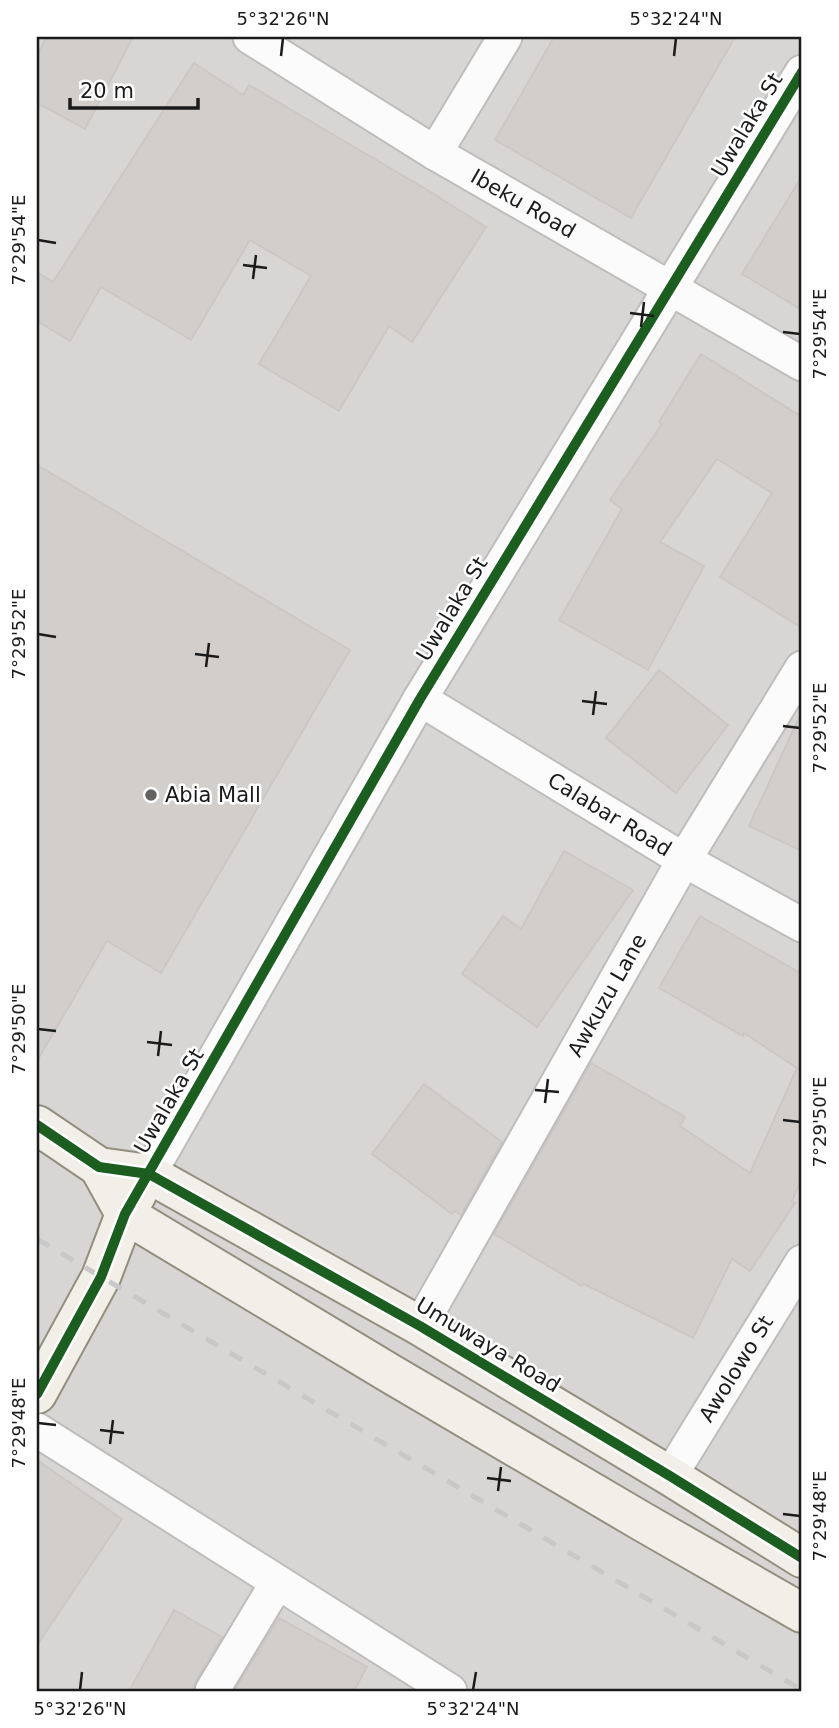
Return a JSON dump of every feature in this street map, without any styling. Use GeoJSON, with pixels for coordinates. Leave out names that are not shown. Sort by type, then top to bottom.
{"type":"FeatureCollection","features":[{"type":"Feature","properties":{"kind":"street","name":"Ibeku Road"},"geometry":{"type":"LineString","coordinates":[[250,37],[435,153],[802,364]]}},
{"type":"Feature","properties":{"kind":"street"},"geometry":{"type":"LineString","coordinates":[[435,153],[505,37]]}},
{"type":"Feature","properties":{"kind":"street","name":"Uwalaka St"},"geometry":{"type":"LineString","coordinates":[[149,1174],[420,699],[802,72]]}},
{"type":"Feature","properties":{"kind":"street","name":"Awkuzu Lane"},"geometry":{"type":"LineString","coordinates":[[420,1326],[684,860],[802,668]]}},
{"type":"Feature","properties":{"kind":"street","name":"Calabar Road"},"geometry":{"type":"LineString","coordinates":[[420,699],[684,860],[802,925]]}},
{"type":"Feature","properties":{"kind":"street"},"geometry":{"type":"LineString","coordinates":[[37,1125],[99,1167],[149,1174],[125,1214],[101,1277],[37,1394]]}},
{"type":"Feature","properties":{"kind":"street"},"geometry":{"type":"LineString","coordinates":[[99,1167],[125,1214],[439,1402],[802,1613]]}},
{"type":"Feature","properties":{"kind":"street","name":"Umuwaya Road"},"geometry":{"type":"LineString","coordinates":[[149,1174],[420,1326],[802,1558]]}},
{"type":"Feature","properties":{"kind":"street","name":"Awolowo St"},"geometry":{"type":"LineString","coordinates":[[670,1476],[802,1262]]}},
{"type":"Feature","properties":{"kind":"street"},"geometry":{"type":"LineString","coordinates":[[37,1430],[450,1691]]}},
{"type":"Feature","properties":{"kind":"street"},"geometry":{"type":"LineString","coordinates":[[212,1691],[277,1583]]}},
{"type":"Feature","properties":{"kind":"shaded area"},"geometry":{"type":"Polygon","coordinates":[[[37,37],[802,37],[802,1691],[37,1691],[37,37]]]}},
{"type":"Feature","properties":{"kind":"building"},"geometry":{"type":"Polygon","coordinates":[[[47,37],[133,37],[85,129],[37,103],[37,56],[47,37]]]}},
{"type":"Feature","properties":{"kind":"building"},"geometry":{"type":"Polygon","coordinates":[[[554,37],[735,37],[631,218],[495,140],[554,37]]]}},
{"type":"Feature","properties":{"kind":"building"},"geometry":{"type":"Polygon","coordinates":[[[194,63],[243,95],[249,85],[486,227],[412,342],[389,326],[339,411],[259,364],[311,276],[250,240],[191,340],[101,287],[70,341],[37,321],[37,272],[53,282],[194,63]]]}},
{"type":"Feature","properties":{"kind":"building"},"geometry":{"type":"Polygon","coordinates":[[[802,176],[802,310],[742,274],[802,176]]]}},
{"type":"Feature","properties":{"kind":"building"},"geometry":{"type":"Polygon","coordinates":[[[701,354],[802,417],[802,628],[720,577],[772,493],[717,459],[660,542],[704,566],[648,670],[559,620],[622,509],[610,500],[662,424],[659,422],[701,354]]]}},
{"type":"Feature","properties":{"kind":"building","name":"Abia Mall"},"geometry":{"type":"Polygon","coordinates":[[[37,465],[350,650],[161,973],[107,941],[37,1061],[37,465]]]}},
{"type":"Feature","properties":{"kind":"building"},"geometry":{"type":"Polygon","coordinates":[[[659,670],[728,725],[676,793],[606,738],[659,670]]]}},
{"type":"Feature","properties":{"kind":"building"},"geometry":{"type":"Polygon","coordinates":[[[802,711],[802,851],[749,826],[802,711]]]}},
{"type":"Feature","properties":{"kind":"building"},"geometry":{"type":"Polygon","coordinates":[[[564,851],[633,890],[537,1027],[462,974],[503,916],[521,929],[564,851]]]}},
{"type":"Feature","properties":{"kind":"building"},"geometry":{"type":"Polygon","coordinates":[[[700,916],[802,974],[802,1177],[792,1201],[795,1203],[750,1271],[732,1259],[693,1338],[584,1284],[582,1286],[494,1234],[591,1063],[685,1117],[680,1126],[750,1173],[797,1068],[744,1033],[743,1036],[659,988],[700,916]]]}},
{"type":"Feature","properties":{"kind":"building"},"geometry":{"type":"Polygon","coordinates":[[[424,1084],[502,1142],[461,1215],[454,1211],[452,1214],[372,1154],[424,1084]]]}},
{"type":"Feature","properties":{"kind":"building"},"geometry":{"type":"Polygon","coordinates":[[[37,1460],[122,1519],[37,1645],[37,1460]]]}},
{"type":"Feature","properties":{"kind":"building"},"geometry":{"type":"Polygon","coordinates":[[[174,1610],[222,1637],[193,1691],[129,1691],[174,1610]]]}},
{"type":"Feature","properties":{"kind":"building"},"geometry":{"type":"Polygon","coordinates":[[[279,1618],[367,1667],[354,1691],[234,1691],[279,1618]]]}},
{"type":"Feature","properties":{"kind":"railway"},"geometry":{"type":"LineString","coordinates":[[37,1239],[802,1690]]}},
{"type":"Feature","properties":{"kind":"cycle path"},"geometry":{"type":"LineString","coordinates":[[37,1394],[101,1277],[125,1214],[420,699],[802,72]]}},
{"type":"Feature","properties":{"kind":"cycle path"},"geometry":{"type":"LineString","coordinates":[[37,1125],[99,1167],[149,1174],[420,1326],[802,1558]]}},
{"type":"Feature","properties":{"kind":"place","name":"Abia Mall"},"geometry":{"type":"Point","coordinates":[151,795]}}]}
